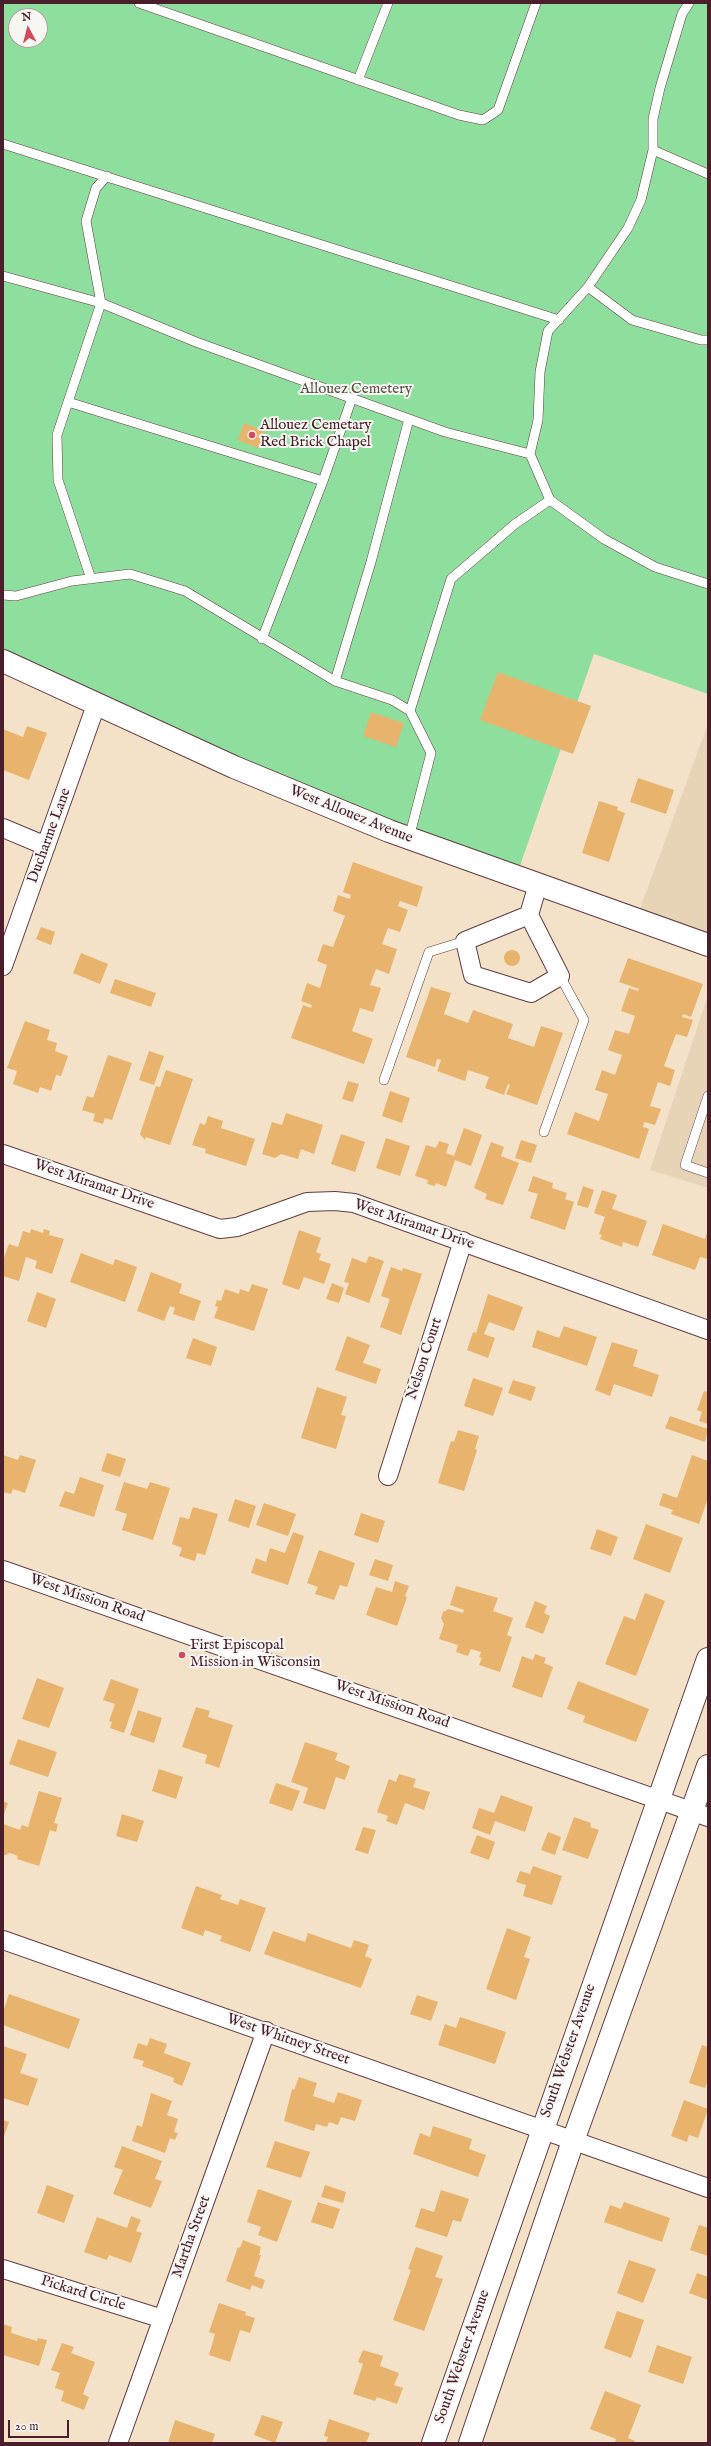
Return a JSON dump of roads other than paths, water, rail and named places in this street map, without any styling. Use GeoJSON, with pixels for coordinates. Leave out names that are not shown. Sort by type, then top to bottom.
{"type":"FeatureCollection","features":[{"type":"Feature","properties":{"kind":"main road","name":"West Allouez Avenue"},"geometry":{"type":"LineString","coordinates":[[3,661],[96,705],[234,767],[409,838],[708,945]]}},
{"type":"Feature","properties":{"kind":"main road","name":"South Webster Avenue"},"geometry":{"type":"LineString","coordinates":[[433,2443],[541,2130],[708,1659]]}},
{"type":"Feature","properties":{"kind":"main road"},"geometry":{"type":"LineString","coordinates":[[470,2443],[573,2141],[700,1814],[708,1766]]}},
{"type":"Feature","properties":{"kind":"street","name":"Ducharme Lane"},"geometry":{"type":"LineString","coordinates":[[3,966],[96,705]]}},
{"type":"Feature","properties":{"kind":"street"},"geometry":{"type":"LineString","coordinates":[[3,828],[46,846]]}},
{"type":"Feature","properties":{"kind":"street"},"geometry":{"type":"LineString","coordinates":[[529,915],[465,941],[473,975],[531,993],[560,976],[529,915],[538,884]]}},
{"type":"Feature","properties":{"kind":"street","name":"West Miramar Drive"},"geometry":{"type":"LineString","coordinates":[[3,1154],[220,1229],[237,1227],[307,1202],[335,1201],[354,1203],[708,1330]]}},
{"type":"Feature","properties":{"kind":"street","name":"Nelson Court"},"geometry":{"type":"LineString","coordinates":[[388,1476],[462,1241]]}},
{"type":"Feature","properties":{"kind":"street","name":"West Mission Road"},"geometry":{"type":"LineString","coordinates":[[3,1570],[700,1814]]}},
{"type":"Feature","properties":{"kind":"street","name":"West Whitney Street"},"geometry":{"type":"LineString","coordinates":[[3,1940],[266,2031],[541,2130],[708,2188]]}},
{"type":"Feature","properties":{"kind":"street","name":"Martha Street"},"geometry":{"type":"LineString","coordinates":[[118,2443],[266,2031]]}},
{"type":"Feature","properties":{"kind":"street","name":"Pickard Circle"},"geometry":{"type":"LineString","coordinates":[[3,2269],[163,2319]]}},
{"type":"Feature","properties":{"kind":"lane"},"geometry":{"type":"LineString","coordinates":[[139,3],[459,115],[483,120],[498,110],[536,3]]}},
{"type":"Feature","properties":{"kind":"lane"},"geometry":{"type":"LineString","coordinates":[[358,80],[388,3]]}},
{"type":"Feature","properties":{"kind":"lane"},"geometry":{"type":"LineString","coordinates":[[689,3],[682,14],[660,88],[653,120],[653,150],[640,200],[628,228],[588,287],[548,331],[540,372],[538,420],[530,454],[550,500],[604,539],[654,567],[708,584]]}},
{"type":"Feature","properties":{"kind":"lane"},"geometry":{"type":"LineString","coordinates":[[3,144],[559,320]]}},
{"type":"Feature","properties":{"kind":"lane"},"geometry":{"type":"LineString","coordinates":[[653,150],[690,168],[708,174]]}},
{"type":"Feature","properties":{"kind":"lane"},"geometry":{"type":"LineString","coordinates":[[91,578],[58,480],[57,435],[101,303],[86,221],[96,188],[107,176]]}},
{"type":"Feature","properties":{"kind":"lane"},"geometry":{"type":"LineString","coordinates":[[3,276],[101,303],[196,342],[445,432],[530,454]]}},
{"type":"Feature","properties":{"kind":"lane"},"geometry":{"type":"LineString","coordinates":[[588,287],[632,320],[701,340],[708,340]]}},
{"type":"Feature","properties":{"kind":"lane"},"geometry":{"type":"LineString","coordinates":[[262,639],[323,481],[352,398]]}},
{"type":"Feature","properties":{"kind":"lane"},"geometry":{"type":"LineString","coordinates":[[68,402],[323,481]]}},
{"type":"Feature","properties":{"kind":"lane"},"geometry":{"type":"LineString","coordinates":[[335,681],[371,562],[409,419]]}},
{"type":"Feature","properties":{"kind":"lane"},"geometry":{"type":"LineString","coordinates":[[410,711],[451,579],[514,524],[550,500]]}},
{"type":"Feature","properties":{"kind":"lane"},"geometry":{"type":"LineString","coordinates":[[3,595],[16,596],[72,581],[130,574],[185,591],[262,639],[335,681],[392,700],[410,711],[431,753],[409,838]]}},
{"type":"Feature","properties":{"kind":"lane"},"geometry":{"type":"LineString","coordinates":[[384,1080],[429,952],[465,941]]}},
{"type":"Feature","properties":{"kind":"lane"},"geometry":{"type":"LineString","coordinates":[[544,1132],[584,1020],[560,976]]}},
{"type":"Feature","properties":{"kind":"lane"},"geometry":{"type":"LineString","coordinates":[[708,1096],[685,1166],[708,1173]]}},
{"type":"Feature","properties":{"kind":"place","name":"Allouez Cemetary Red Brick Chapel"},"geometry":{"type":"Point","coordinates":[252,435]}},
{"type":"Feature","properties":{"kind":"place","name":"First Episcopal Mission in Wisconsin"},"geometry":{"type":"Point","coordinates":[182,1655]}},
{"type":"Feature","properties":{"kind":"park label","name":"Allouez Cemetery"},"geometry":{"type":"Point","coordinates":[356,390]}}]}
